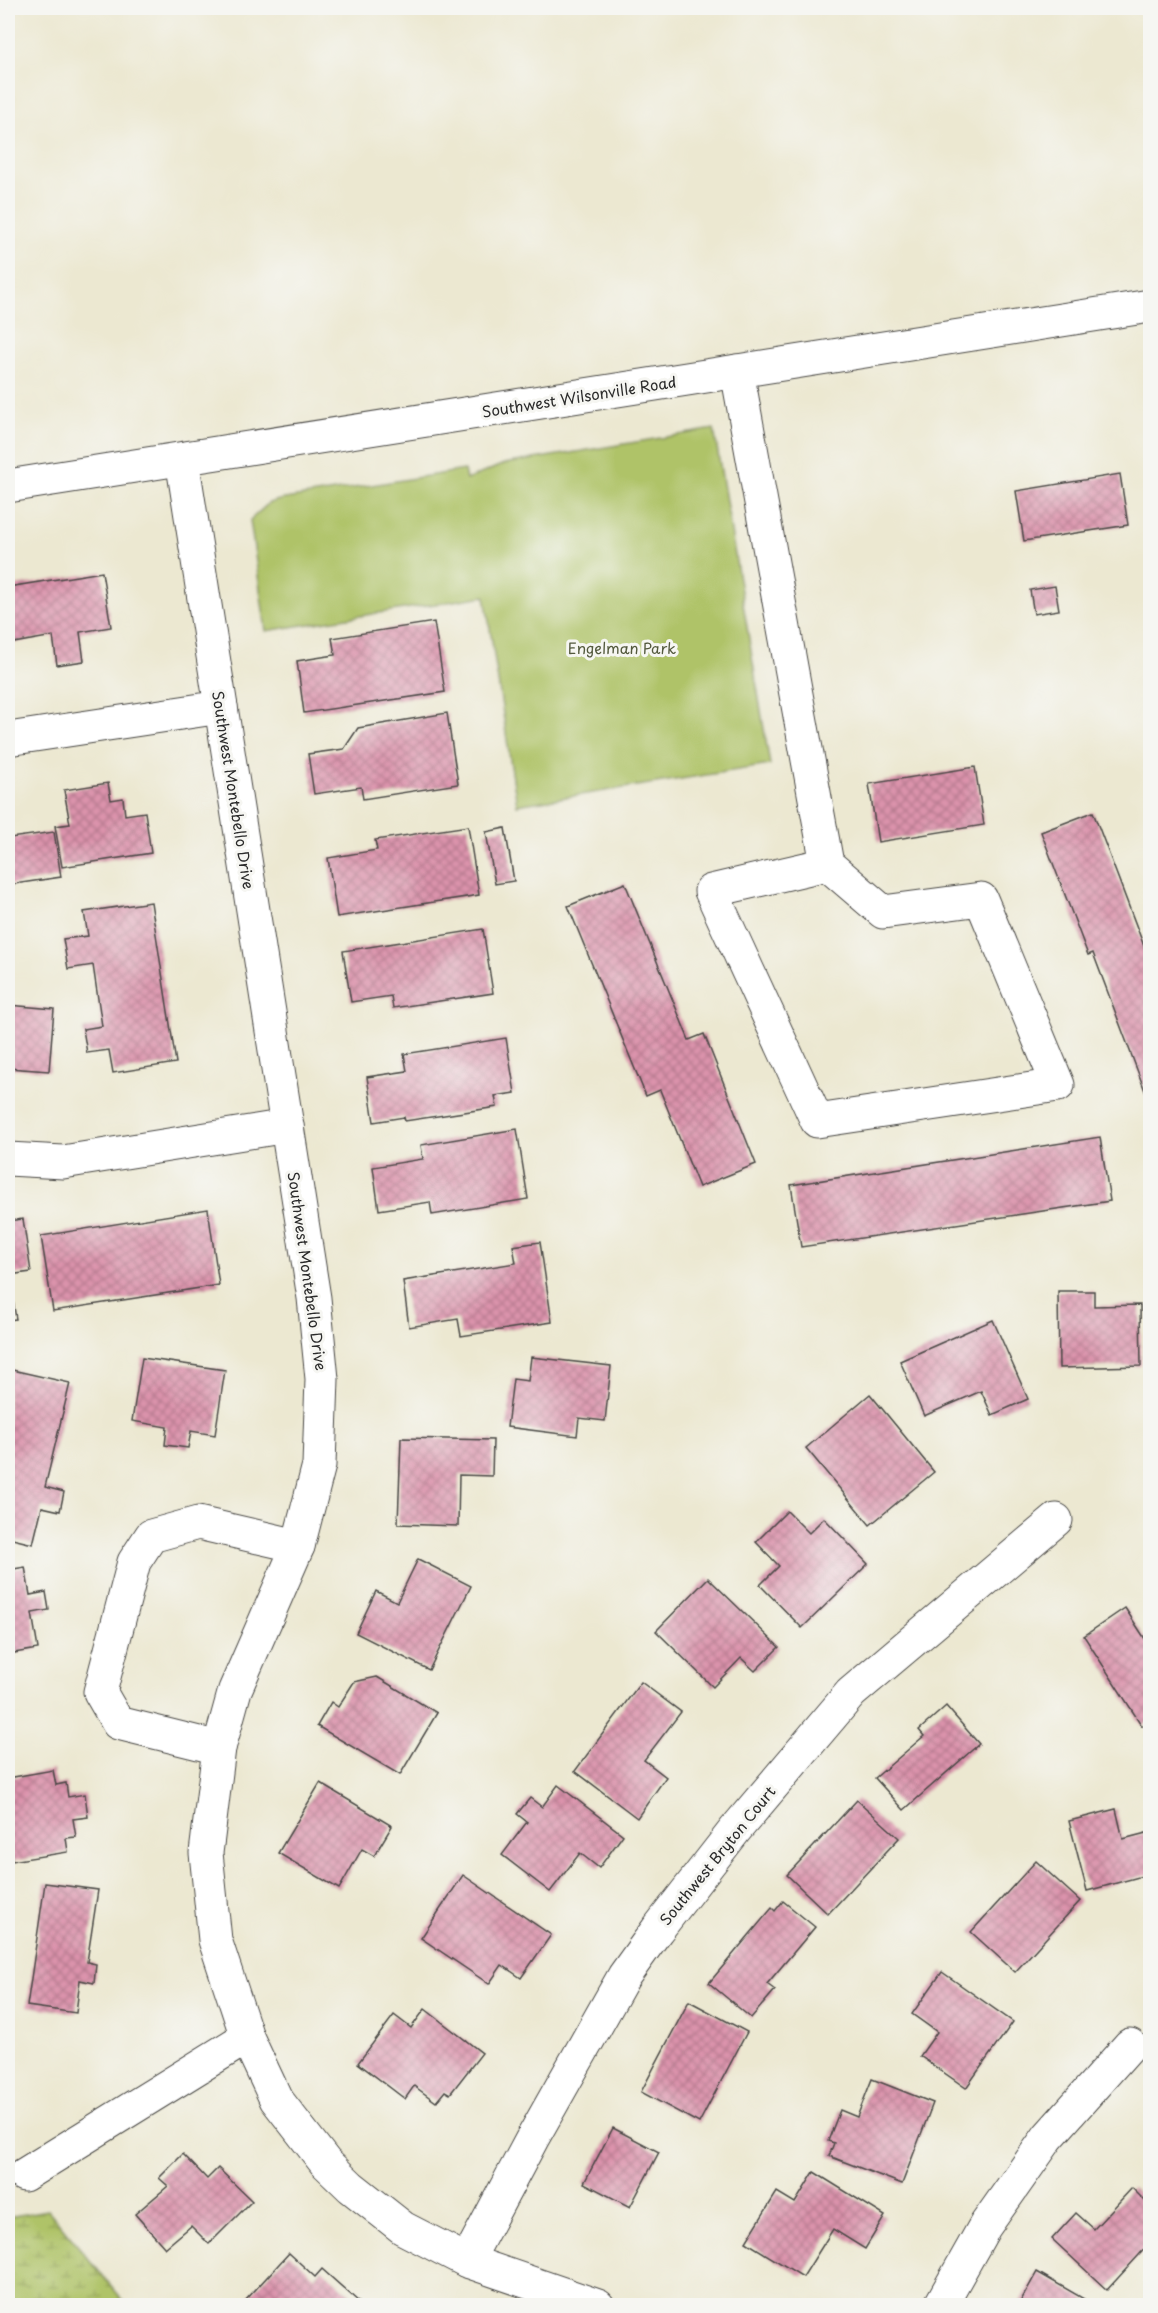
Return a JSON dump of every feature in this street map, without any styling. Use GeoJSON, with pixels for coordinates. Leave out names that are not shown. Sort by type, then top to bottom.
{"type":"FeatureCollection","features":[{"type":"Feature","properties":{"kind":"street","name":"Southwest Wilsonville Road"},"geometry":{"type":"LineString","coordinates":[[8,486],[1150,306]]}},
{"type":"Feature","properties":{"kind":"street"},"geometry":{"type":"LineString","coordinates":[[737,371],[827,864],[883,912],[981,899],[1058,1085],[818,1121],[711,891],[827,864]]}},
{"type":"Feature","properties":{"kind":"street","name":"Southwest Montebello Drive"},"geometry":{"type":"LineString","coordinates":[[182,459],[314,1298],[322,1379],[319,1465],[298,1546],[235,1690],[219,1748],[206,1852],[215,1940],[247,2037],[276,2099],[325,2162],[351,2187],[403,2228],[467,2261],[598,2306]]}},
{"type":"Feature","properties":{"kind":"street"},"geometry":{"type":"LineString","coordinates":[[8,739],[221,707]]}},
{"type":"Feature","properties":{"kind":"street"},"geometry":{"type":"LineString","coordinates":[[8,1158],[63,1162],[287,1126]]}},
{"type":"Feature","properties":{"kind":"street","name":"Southwest Bryton Court"},"geometry":{"type":"LineString","coordinates":[[467,2261],[532,2139],[624,1976],[735,1830],[851,1692],[1056,1520]]}},
{"type":"Feature","properties":{"kind":"street"},"geometry":{"type":"LineString","coordinates":[[219,1748],[118,1723],[100,1692],[134,1562],[152,1536],[198,1523],[298,1546]]}},
{"type":"Feature","properties":{"kind":"street"},"geometry":{"type":"LineString","coordinates":[[24,2175],[247,2037]]}},
{"type":"Feature","properties":{"kind":"street"},"geometry":{"type":"LineString","coordinates":[[940,2306],[985,2226],[1048,2137],[1130,2045]]}},
{"type":"Feature","properties":{"kind":"green space","name":"Engelman Park"},"geometry":{"type":"Polygon","coordinates":[[[714,429],[770,765],[517,805],[485,596],[266,631],[250,520],[269,503],[464,470],[466,480],[504,464],[714,429]]]}},
{"type":"Feature","properties":{"kind":"green space"},"geometry":{"type":"Polygon","coordinates":[[[48,2210],[127,2305],[8,2305],[8,2217],[48,2210]]]}},
{"type":"Feature","properties":{"kind":"building"},"geometry":{"type":"Polygon","coordinates":[[[1120,474],[1128,525],[1024,541],[1016,491],[1120,474]]]}},
{"type":"Feature","properties":{"kind":"building"},"geometry":{"type":"Polygon","coordinates":[[[102,572],[111,627],[80,632],[84,661],[57,665],[53,636],[8,644],[8,587],[102,572]]]}},
{"type":"Feature","properties":{"kind":"building"},"geometry":{"type":"Polygon","coordinates":[[[1055,586],[1059,610],[1034,614],[1030,590],[1055,586]]]}},
{"type":"Feature","properties":{"kind":"building"},"geometry":{"type":"Polygon","coordinates":[[[434,622],[445,692],[304,713],[297,661],[335,655],[332,638],[434,622]]]}},
{"type":"Feature","properties":{"kind":"building"},"geometry":{"type":"Polygon","coordinates":[[[447,713],[458,784],[363,799],[361,787],[314,794],[308,754],[344,749],[358,728],[447,713]]]}},
{"type":"Feature","properties":{"kind":"building"},"geometry":{"type":"Polygon","coordinates":[[[975,767],[984,825],[878,842],[869,784],[975,767]]]}},
{"type":"Feature","properties":{"kind":"building"},"geometry":{"type":"Polygon","coordinates":[[[108,783],[111,800],[123,798],[125,815],[145,812],[151,853],[62,867],[55,826],[70,824],[64,790],[108,783]]]}},
{"type":"Feature","properties":{"kind":"building"},"geometry":{"type":"Polygon","coordinates":[[[1093,812],[1150,962],[1150,1104],[1093,953],[1088,955],[1041,832],[1093,812]]]}},
{"type":"Feature","properties":{"kind":"building"},"geometry":{"type":"Polygon","coordinates":[[[468,826],[479,895],[337,917],[328,858],[377,850],[375,840],[468,826]]]}},
{"type":"Feature","properties":{"kind":"building"},"geometry":{"type":"Polygon","coordinates":[[[8,828],[10,838],[54,832],[61,877],[8,885],[8,828]]]}},
{"type":"Feature","properties":{"kind":"building"},"geometry":{"type":"Polygon","coordinates":[[[505,828],[514,881],[495,884],[486,832],[505,828]]]}},
{"type":"Feature","properties":{"kind":"building"},"geometry":{"type":"Polygon","coordinates":[[[625,883],[689,1040],[704,1034],[756,1164],[699,1187],[660,1090],[646,1096],[568,906],[625,883]]]}},
{"type":"Feature","properties":{"kind":"building"},"geometry":{"type":"Polygon","coordinates":[[[151,902],[176,1063],[113,1073],[109,1050],[87,1053],[83,1029],[102,1026],[93,965],[68,969],[63,939],[88,936],[84,912],[151,902]]]}},
{"type":"Feature","properties":{"kind":"building"},"geometry":{"type":"Polygon","coordinates":[[[483,929],[493,993],[393,1008],[391,996],[351,1002],[343,951],[483,929]]]}},
{"type":"Feature","properties":{"kind":"building"},"geometry":{"type":"Polygon","coordinates":[[[8,1005],[54,1009],[49,1071],[8,1068],[8,1005]]]}},
{"type":"Feature","properties":{"kind":"building"},"geometry":{"type":"Polygon","coordinates":[[[506,1038],[515,1093],[495,1096],[497,1107],[405,1121],[404,1117],[374,1122],[367,1077],[407,1071],[404,1054],[506,1038]]]}},
{"type":"Feature","properties":{"kind":"building"},"geometry":{"type":"Polygon","coordinates":[[[517,1129],[528,1199],[432,1215],[430,1202],[379,1210],[373,1167],[423,1159],[421,1145],[517,1129]]]}},
{"type":"Feature","properties":{"kind":"building"},"geometry":{"type":"Polygon","coordinates":[[[1100,1137],[1110,1201],[801,1247],[791,1185],[1100,1137]]]}},
{"type":"Feature","properties":{"kind":"building"},"geometry":{"type":"Polygon","coordinates":[[[208,1209],[219,1285],[53,1311],[41,1236],[208,1209]]]}},
{"type":"Feature","properties":{"kind":"building"},"geometry":{"type":"Polygon","coordinates":[[[23,1219],[31,1272],[9,1275],[16,1319],[8,1320],[8,1221],[23,1219]]]}},
{"type":"Feature","properties":{"kind":"building"},"geometry":{"type":"Polygon","coordinates":[[[540,1242],[552,1322],[461,1336],[458,1319],[409,1327],[403,1281],[516,1263],[513,1246],[540,1242]]]}},
{"type":"Feature","properties":{"kind":"building"},"geometry":{"type":"Polygon","coordinates":[[[1058,1291],[1094,1291],[1094,1306],[1140,1305],[1141,1366],[1059,1368],[1058,1291]]]}},
{"type":"Feature","properties":{"kind":"building"},"geometry":{"type":"Polygon","coordinates":[[[993,1320],[1028,1399],[992,1415],[981,1391],[924,1416],[900,1361],[993,1320]]]}},
{"type":"Feature","properties":{"kind":"building"},"geometry":{"type":"Polygon","coordinates":[[[531,1357],[611,1366],[605,1421],[579,1418],[577,1436],[507,1427],[513,1379],[528,1381],[531,1357]]]}},
{"type":"Feature","properties":{"kind":"building"},"geometry":{"type":"Polygon","coordinates":[[[142,1358],[225,1370],[215,1435],[191,1431],[188,1448],[165,1445],[167,1427],[132,1421],[142,1358]]]}},
{"type":"Feature","properties":{"kind":"building"},"geometry":{"type":"Polygon","coordinates":[[[8,1369],[70,1383],[45,1487],[64,1492],[60,1511],[42,1507],[33,1544],[8,1538],[8,1369]]]}},
{"type":"Feature","properties":{"kind":"building"},"geometry":{"type":"Polygon","coordinates":[[[870,1394],[934,1472],[870,1525],[806,1448],[870,1394]]]}},
{"type":"Feature","properties":{"kind":"building"},"geometry":{"type":"Polygon","coordinates":[[[401,1438],[493,1440],[492,1476],[459,1475],[458,1526],[398,1524],[401,1438]]]}},
{"type":"Feature","properties":{"kind":"building"},"geometry":{"type":"Polygon","coordinates":[[[787,1511],[809,1533],[824,1518],[868,1564],[802,1628],[760,1585],[779,1566],[756,1542],[787,1511]]]}},
{"type":"Feature","properties":{"kind":"building"},"geometry":{"type":"Polygon","coordinates":[[[418,1559],[471,1586],[429,1670],[356,1633],[376,1591],[397,1602],[418,1559]]]}},
{"type":"Feature","properties":{"kind":"building"},"geometry":{"type":"Polygon","coordinates":[[[25,1567],[30,1595],[46,1592],[49,1610],[32,1613],[38,1649],[8,1654],[8,1570],[25,1567]]]}},
{"type":"Feature","properties":{"kind":"building"},"geometry":{"type":"Polygon","coordinates":[[[708,1578],[779,1647],[755,1671],[741,1658],[713,1687],[656,1631],[708,1578]]]}},
{"type":"Feature","properties":{"kind":"building"},"geometry":{"type":"Polygon","coordinates":[[[1125,1608],[1150,1644],[1150,1721],[1142,1726],[1084,1636],[1125,1608]]]}},
{"type":"Feature","properties":{"kind":"building"},"geometry":{"type":"Polygon","coordinates":[[[377,1677],[437,1713],[400,1775],[317,1726],[331,1702],[338,1707],[354,1682],[377,1677]]]}},
{"type":"Feature","properties":{"kind":"building"},"geometry":{"type":"Polygon","coordinates":[[[641,1682],[681,1712],[644,1760],[666,1777],[637,1818],[575,1771],[641,1682]]]}},
{"type":"Feature","properties":{"kind":"building"},"geometry":{"type":"Polygon","coordinates":[[[946,1706],[979,1744],[904,1810],[875,1778],[924,1736],[919,1730],[946,1706]]]}},
{"type":"Feature","properties":{"kind":"building"},"geometry":{"type":"Polygon","coordinates":[[[53,1770],[56,1785],[66,1783],[68,1797],[85,1794],[88,1817],[73,1819],[76,1837],[66,1838],[68,1852],[12,1861],[8,1837],[8,1778],[53,1770]]]}},
{"type":"Feature","properties":{"kind":"building"},"geometry":{"type":"Polygon","coordinates":[[[320,1783],[392,1826],[374,1856],[362,1849],[339,1889],[278,1853],[320,1783]]]}},
{"type":"Feature","properties":{"kind":"building"},"geometry":{"type":"Polygon","coordinates":[[[558,1785],[623,1835],[599,1868],[580,1853],[550,1892],[502,1855],[527,1822],[517,1814],[530,1798],[542,1807],[558,1785]]]}},
{"type":"Feature","properties":{"kind":"building"},"geometry":{"type":"Polygon","coordinates":[[[857,1800],[899,1838],[828,1914],[787,1875],[857,1800]]]}},
{"type":"Feature","properties":{"kind":"building"},"geometry":{"type":"Polygon","coordinates":[[[1116,1809],[1123,1839],[1150,1832],[1150,1874],[1087,1891],[1069,1821],[1116,1809]]]}},
{"type":"Feature","properties":{"kind":"building"},"geometry":{"type":"Polygon","coordinates":[[[1036,1861],[1080,1901],[1015,1972],[971,1932],[1036,1861]]]}},
{"type":"Feature","properties":{"kind":"building"},"geometry":{"type":"Polygon","coordinates":[[[463,1875],[551,1935],[521,1978],[502,1965],[489,1984],[421,1938],[463,1875]]]}},
{"type":"Feature","properties":{"kind":"building"},"geometry":{"type":"Polygon","coordinates":[[[45,1883],[98,1890],[87,1962],[96,1964],[94,1983],[80,1980],[76,2013],[27,2006],[45,1883]]]}},
{"type":"Feature","properties":{"kind":"building"},"geometry":{"type":"Polygon","coordinates":[[[783,1901],[815,1927],[767,1984],[775,1990],[751,2018],[709,1983],[772,1908],[775,1911],[783,1901]]]}},
{"type":"Feature","properties":{"kind":"building"},"geometry":{"type":"Polygon","coordinates":[[[942,1972],[1013,2022],[966,2088],[920,2056],[937,2032],[912,2014],[942,1972]]]}},
{"type":"Feature","properties":{"kind":"building"},"geometry":{"type":"Polygon","coordinates":[[[689,2001],[747,2032],[699,2123],[641,2092],[689,2001]]]}},
{"type":"Feature","properties":{"kind":"building"},"geometry":{"type":"Polygon","coordinates":[[[425,2009],[482,2053],[450,2094],[445,2091],[436,2102],[414,2086],[405,2099],[358,2063],[394,2015],[411,2028],[425,2009]]]}},
{"type":"Feature","properties":{"kind":"building"},"geometry":{"type":"Polygon","coordinates":[[[872,2079],[933,2103],[902,2184],[829,2156],[834,2143],[828,2141],[840,2110],[857,2117],[872,2079]]]}},
{"type":"Feature","properties":{"kind":"building"},"geometry":{"type":"Polygon","coordinates":[[[613,2128],[659,2152],[630,2207],[584,2183],[613,2128]]]}},
{"type":"Feature","properties":{"kind":"building"},"geometry":{"type":"Polygon","coordinates":[[[183,2154],[207,2179],[218,2168],[252,2201],[209,2244],[191,2226],[165,2248],[135,2214],[168,2186],[159,2178],[183,2154]]]}},
{"type":"Feature","properties":{"kind":"building"},"geometry":{"type":"Polygon","coordinates":[[[814,2172],[885,2216],[865,2249],[833,2229],[803,2277],[746,2242],[777,2192],[795,2203],[814,2172]]]}},
{"type":"Feature","properties":{"kind":"building"},"geometry":{"type":"Polygon","coordinates":[[[1132,2188],[1150,2206],[1150,2243],[1107,2290],[1052,2239],[1076,2213],[1094,2229],[1132,2188]]]}},
{"type":"Feature","properties":{"kind":"building"},"geometry":{"type":"Polygon","coordinates":[[[289,2253],[315,2277],[322,2269],[359,2302],[356,2306],[250,2306],[245,2301],[289,2253]]]}},
{"type":"Feature","properties":{"kind":"building"},"geometry":{"type":"Polygon","coordinates":[[[1037,2272],[1091,2303],[1090,2306],[1018,2306],[1037,2272]]]}}]}
